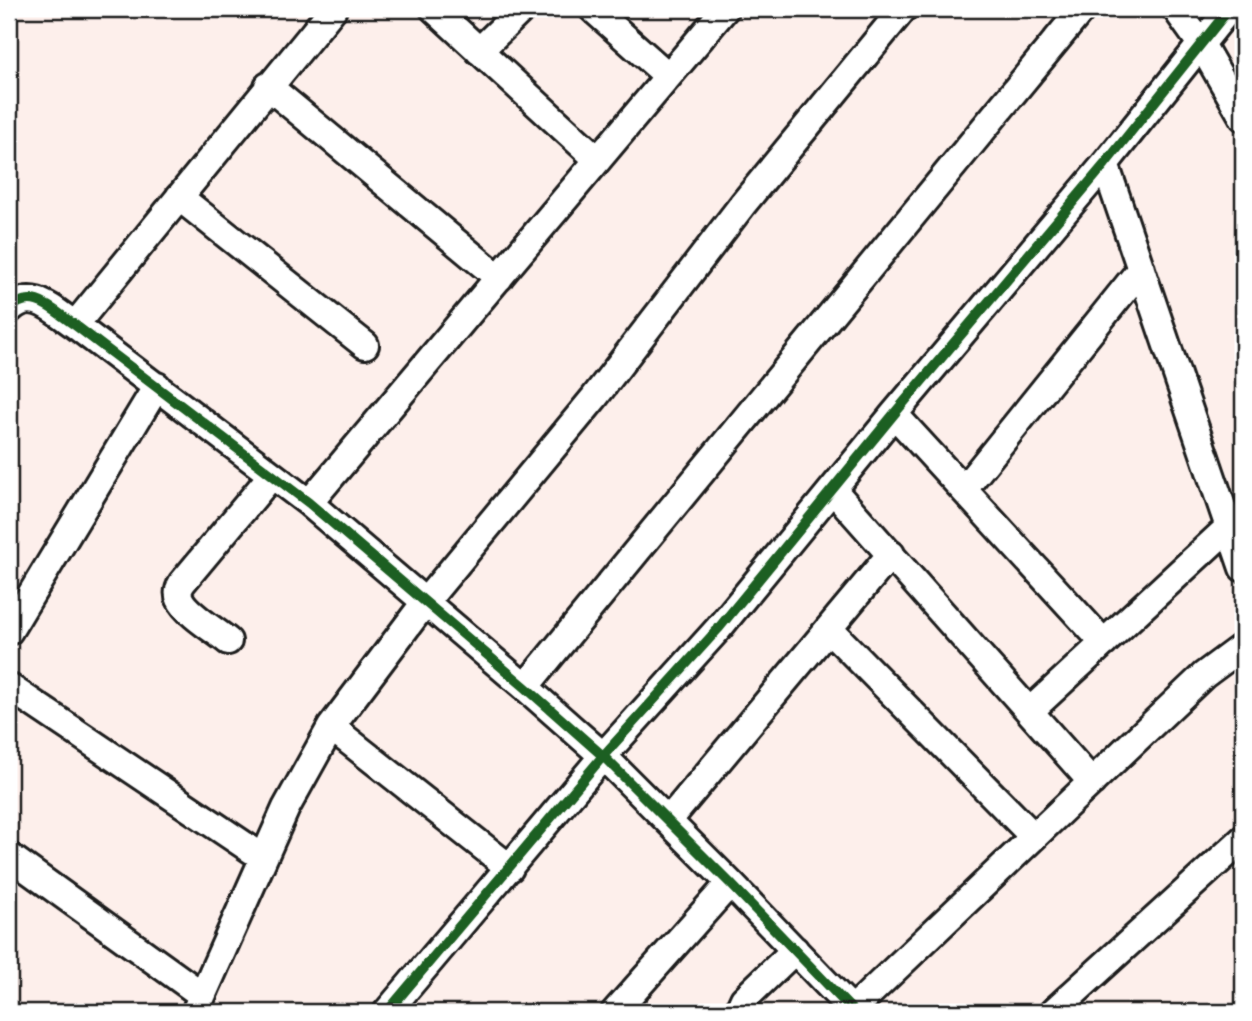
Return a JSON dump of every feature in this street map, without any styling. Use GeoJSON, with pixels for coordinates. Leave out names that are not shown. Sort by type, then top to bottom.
{"type":"FeatureCollection","features":[{"type":"Feature","properties":{"kind":"street"},"geometry":{"type":"LineString","coordinates":[[75,325],[333,9]]}},
{"type":"Feature","properties":{"kind":"street"},"geometry":{"type":"LineString","coordinates":[[433,9],[598,160]]}},
{"type":"Feature","properties":{"kind":"street"},"geometry":{"type":"LineString","coordinates":[[479,51],[522,9]]}},
{"type":"Feature","properties":{"kind":"street"},"geometry":{"type":"LineString","coordinates":[[593,9],[668,76]]}},
{"type":"Feature","properties":{"kind":"street"},"geometry":{"type":"LineString","coordinates":[[309,503],[724,9]]}},
{"type":"Feature","properties":{"kind":"street"},"geometry":{"type":"LineString","coordinates":[[9,856],[198,1004],[262,857],[331,726],[426,601],[594,398],[743,204],[904,9]]}},
{"type":"Feature","properties":{"kind":"street"},"geometry":{"type":"LineString","coordinates":[[525,687],[1082,9]]}},
{"type":"Feature","properties":{"kind":"street"},"geometry":{"type":"LineString","coordinates":[[1176,9],[1243,117]]}},
{"type":"Feature","properties":{"kind":"street"},"geometry":{"type":"LineString","coordinates":[[387,1012],[603,756],[718,629],[894,414],[1105,164],[1229,9]]}},
{"type":"Feature","properties":{"kind":"street"},"geometry":{"type":"LineString","coordinates":[[268,86],[499,278]]}},
{"type":"Feature","properties":{"kind":"street"},"geometry":{"type":"LineString","coordinates":[[1105,164],[1243,568]]}},
{"type":"Feature","properties":{"kind":"street"},"geometry":{"type":"LineString","coordinates":[[179,197],[365,345]]}},
{"type":"Feature","properties":{"kind":"street"},"geometry":{"type":"LineString","coordinates":[[964,489],[1141,269]]}},
{"type":"Feature","properties":{"kind":"street"},"geometry":{"type":"LineString","coordinates":[[9,310],[17,302],[28,299],[40,302],[157,386],[309,503],[603,756],[853,1011],[1033,836],[1204,676],[1243,646]]}},
{"type":"Feature","properties":{"kind":"street"},"geometry":{"type":"LineString","coordinates":[[9,631],[157,386]]}},
{"type":"Feature","properties":{"kind":"street"},"geometry":{"type":"LineString","coordinates":[[894,414],[1104,643]]}},
{"type":"Feature","properties":{"kind":"street"},"geometry":{"type":"LineString","coordinates":[[228,641],[187,608],[180,600],[178,592],[182,583],[272,475]]}},
{"type":"Feature","properties":{"kind":"street"},"geometry":{"type":"LineString","coordinates":[[833,490],[1092,782]]}},
{"type":"Feature","properties":{"kind":"street"},"geometry":{"type":"LineString","coordinates":[[1030,711],[1230,526]]}},
{"type":"Feature","properties":{"kind":"street"},"geometry":{"type":"LineString","coordinates":[[668,821],[891,554]]}},
{"type":"Feature","properties":{"kind":"street"},"geometry":{"type":"LineString","coordinates":[[829,629],[1033,836]]}},
{"type":"Feature","properties":{"kind":"street"},"geometry":{"type":"LineString","coordinates":[[9,687],[262,857]]}},
{"type":"Feature","properties":{"kind":"street"},"geometry":{"type":"LineString","coordinates":[[331,726],[510,868]]}},
{"type":"Feature","properties":{"kind":"street"},"geometry":{"type":"LineString","coordinates":[[1053,1012],[1243,839]]}},
{"type":"Feature","properties":{"kind":"street"},"geometry":{"type":"LineString","coordinates":[[615,1012],[730,883]]}},
{"type":"Feature","properties":{"kind":"street"},"geometry":{"type":"LineString","coordinates":[[738,1012],[744,999],[794,950]]}},
{"type":"Feature","properties":{"kind":"cycle path"},"geometry":{"type":"LineString","coordinates":[[387,1012],[603,756],[718,629],[894,414],[1105,164],[1229,9]]}},
{"type":"Feature","properties":{"kind":"cycle path"},"geometry":{"type":"LineString","coordinates":[[9,310],[26,300],[43,303],[51,308],[309,503],[603,756],[854,1012]]}}]}
